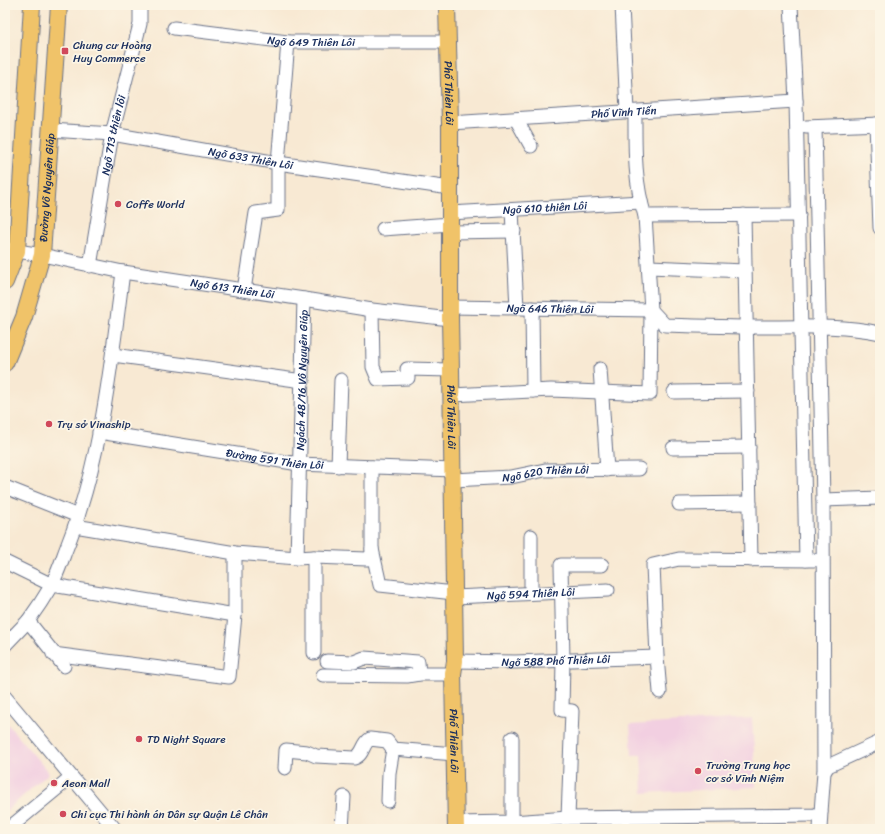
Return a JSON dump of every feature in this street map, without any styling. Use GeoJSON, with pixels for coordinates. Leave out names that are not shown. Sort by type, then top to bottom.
{"type":"FeatureCollection","features":[{"type":"Feature","properties":{"kind":"main road"},"geometry":{"type":"LineString","coordinates":[[5,282],[11,250],[32,5]]}},
{"type":"Feature","properties":{"kind":"main road","name":"Đường Võ Nguyên Giáp"},"geometry":{"type":"LineString","coordinates":[[5,363],[24,317],[42,255],[59,5]]}},
{"type":"Feature","properties":{"kind":"main road","name":"Phố Thiên Lôi"},"geometry":{"type":"LineString","coordinates":[[447,5],[450,123],[450,313],[456,826]]}},
{"type":"Feature","properties":{"kind":"street","name":"Ngõ 713 thiên lôi"},"geometry":{"type":"LineString","coordinates":[[90,266],[112,134],[140,24],[140,5]]}},
{"type":"Feature","properties":{"kind":"street"},"geometry":{"type":"LineString","coordinates":[[452,395],[551,390],[650,394],[651,310],[649,267],[645,216],[636,171],[622,5]]}},
{"type":"Feature","properties":{"kind":"street"},"geometry":{"type":"LineString","coordinates":[[791,5],[796,101],[806,560]]}},
{"type":"Feature","properties":{"kind":"street","name":"Ngõ 649 Thiên Lôi"},"geometry":{"type":"LineString","coordinates":[[174,28],[288,42],[449,42]]}},
{"type":"Feature","properties":{"kind":"street"},"geometry":{"type":"LineString","coordinates":[[244,290],[256,213],[278,210],[278,163],[288,42]]}},
{"type":"Feature","properties":{"kind":"street","name":"Phố Vĩnh Tiến"},"geometry":{"type":"LineString","coordinates":[[450,123],[796,101]]}},
{"type":"Feature","properties":{"kind":"street"},"geometry":{"type":"LineString","coordinates":[[516,119],[532,146]]}},
{"type":"Feature","properties":{"kind":"street"},"geometry":{"type":"LineString","coordinates":[[796,128],[878,124],[880,228]]}},
{"type":"Feature","properties":{"kind":"street"},"geometry":{"type":"LineString","coordinates":[[814,127],[823,500],[824,772],[820,829]]}},
{"type":"Feature","properties":{"kind":"street","name":"Ngõ 633 Thiên Lôi"},"geometry":{"type":"LineString","coordinates":[[51,130],[112,134],[278,163],[450,188]]}},
{"type":"Feature","properties":{"kind":"street","name":"Ngõ 610 thiên Lôi"},"geometry":{"type":"LineString","coordinates":[[450,223],[512,210],[641,202]]}},
{"type":"Feature","properties":{"kind":"street"},"geometry":{"type":"LineString","coordinates":[[512,210],[517,308]]}},
{"type":"Feature","properties":{"kind":"street"},"geometry":{"type":"LineString","coordinates":[[744,215],[751,560]]}},
{"type":"Feature","properties":{"kind":"street"},"geometry":{"type":"LineString","coordinates":[[645,216],[799,215]]}},
{"type":"Feature","properties":{"kind":"street"},"geometry":{"type":"LineString","coordinates":[[383,229],[450,223],[514,231]]}},
{"type":"Feature","properties":{"kind":"street","name":"Ngõ 613 Thiên Lôi"},"geometry":{"type":"LineString","coordinates":[[11,250],[123,272],[372,310],[450,313]]}},
{"type":"Feature","properties":{"kind":"street"},"geometry":{"type":"LineString","coordinates":[[649,267],[745,271]]}},
{"type":"Feature","properties":{"kind":"street"},"geometry":{"type":"LineString","coordinates":[[5,646],[28,621],[52,585],[77,521],[88,482],[99,432],[113,355],[123,272]]}},
{"type":"Feature","properties":{"kind":"street","name":"Ngách 48/16 Vô Nguyên Giáp"},"geometry":{"type":"LineString","coordinates":[[297,558],[304,299]]}},
{"type":"Feature","properties":{"kind":"street","name":"Ngõ 646 Thiên Lôi"},"geometry":{"type":"LineString","coordinates":[[450,313],[517,308],[651,310]]}},
{"type":"Feature","properties":{"kind":"street"},"geometry":{"type":"LineString","coordinates":[[532,308],[533,391]]}},
{"type":"Feature","properties":{"kind":"street"},"geometry":{"type":"LineString","coordinates":[[372,310],[373,367],[378,379],[408,378],[407,369],[451,370]]}},
{"type":"Feature","properties":{"kind":"street"},"geometry":{"type":"LineString","coordinates":[[651,310],[665,325],[820,327],[865,330],[880,333]]}},
{"type":"Feature","properties":{"kind":"street"},"geometry":{"type":"LineString","coordinates":[[113,355],[302,381]]}},
{"type":"Feature","properties":{"kind":"street"},"geometry":{"type":"LineString","coordinates":[[600,369],[607,470]]}},
{"type":"Feature","properties":{"kind":"street"},"geometry":{"type":"LineString","coordinates":[[338,466],[341,380]]}},
{"type":"Feature","properties":{"kind":"street"},"geometry":{"type":"LineString","coordinates":[[674,392],[748,392]]}},
{"type":"Feature","properties":{"kind":"street","name":"Đường 591 Thiên Lôi"},"geometry":{"type":"LineString","coordinates":[[99,432],[299,464],[372,467],[453,475]]}},
{"type":"Feature","properties":{"kind":"street"},"geometry":{"type":"LineString","coordinates":[[673,448],[749,448]]}},
{"type":"Feature","properties":{"kind":"street"},"geometry":{"type":"LineString","coordinates":[[5,487],[77,521],[235,553],[297,558],[314,557],[367,559],[371,556],[372,550],[372,467]]}},
{"type":"Feature","properties":{"kind":"street","name":"Ngõ 620 Thiên Lôi"},"geometry":{"type":"LineString","coordinates":[[453,475],[511,477],[545,470],[639,469]]}},
{"type":"Feature","properties":{"kind":"street"},"geometry":{"type":"LineString","coordinates":[[823,500],[880,498]]}},
{"type":"Feature","properties":{"kind":"street"},"geometry":{"type":"LineString","coordinates":[[679,504],[750,502]]}},
{"type":"Feature","properties":{"kind":"street"},"geometry":{"type":"LineString","coordinates":[[531,593],[532,536]]}},
{"type":"Feature","properties":{"kind":"street","name":"Ngõ 594 Thiên Lôi"},"geometry":{"type":"LineString","coordinates":[[372,550],[380,585],[454,595],[608,590]]}},
{"type":"Feature","properties":{"kind":"street"},"geometry":{"type":"LineString","coordinates":[[53,654],[229,677],[235,615],[235,553]]}},
{"type":"Feature","properties":{"kind":"street"},"geometry":{"type":"LineString","coordinates":[[314,557],[314,653]]}},
{"type":"Feature","properties":{"kind":"street"},"geometry":{"type":"LineString","coordinates":[[660,692],[653,565],[679,559],[823,560]]}},
{"type":"Feature","properties":{"kind":"street"},"geometry":{"type":"LineString","coordinates":[[5,562],[52,585],[235,615]]}},
{"type":"Feature","properties":{"kind":"street"},"geometry":{"type":"LineString","coordinates":[[568,818],[572,710],[562,710],[563,660],[561,565],[602,565]]}},
{"type":"Feature","properties":{"kind":"street"},"geometry":{"type":"LineString","coordinates":[[28,621],[64,666]]}},
{"type":"Feature","properties":{"kind":"street"},"geometry":{"type":"LineString","coordinates":[[344,654],[358,654],[364,658]]}},
{"type":"Feature","properties":{"kind":"street","name":"Ngõ 588 Phố Thiên Lôi"},"geometry":{"type":"LineString","coordinates":[[323,675],[407,676],[454,668],[515,662],[657,657]]}},
{"type":"Feature","properties":{"kind":"street"},"geometry":{"type":"LineString","coordinates":[[327,661],[354,662],[364,658],[418,662],[418,674]]}},
{"type":"Feature","properties":{"kind":"street"},"geometry":{"type":"LineString","coordinates":[[5,697],[115,829]]}},
{"type":"Feature","properties":{"kind":"street"},"geometry":{"type":"LineString","coordinates":[[512,738],[512,822]]}},
{"type":"Feature","properties":{"kind":"street"},"geometry":{"type":"LineString","coordinates":[[285,768],[286,750],[307,752],[316,756],[354,758],[359,756],[365,743],[370,739],[387,741],[393,749],[389,773],[388,801]]}},
{"type":"Feature","properties":{"kind":"street"},"geometry":{"type":"LineString","coordinates":[[824,772],[828,766],[880,742]]}},
{"type":"Feature","properties":{"kind":"street"},"geometry":{"type":"LineString","coordinates":[[393,749],[455,754]]}},
{"type":"Feature","properties":{"kind":"street"},"geometry":{"type":"LineString","coordinates":[[8,829],[71,777]]}},
{"type":"Feature","properties":{"kind":"street"},"geometry":{"type":"LineString","coordinates":[[342,829],[344,797]]}},
{"type":"Feature","properties":{"kind":"street"},"geometry":{"type":"LineString","coordinates":[[456,826],[568,818],[585,823],[816,815],[821,812]]}},
{"type":"Feature","properties":{"kind":"shaded area","name":"Trường Trung học cơ sở Vĩnh Niệm"},"geometry":{"type":"Polygon","coordinates":[[[752,718],[756,787],[643,793],[641,755],[632,755],[630,725],[752,718]]]}},
{"type":"Feature","properties":{"kind":"shaded area"},"geometry":{"type":"Polygon","coordinates":[[[5,721],[49,773],[5,812],[5,721]]]}},
{"type":"Feature","properties":{"kind":"place","name":"Chung cư Hoàng Huy Commerce"},"geometry":{"type":"Point","coordinates":[65,51]}},
{"type":"Feature","properties":{"kind":"place","name":"Coffe World"},"geometry":{"type":"Point","coordinates":[118,204]}},
{"type":"Feature","properties":{"kind":"place","name":"Trụ sở Vinaship"},"geometry":{"type":"Point","coordinates":[49,424]}},
{"type":"Feature","properties":{"kind":"place","name":"TD Night Square"},"geometry":{"type":"Point","coordinates":[139,739]}},
{"type":"Feature","properties":{"kind":"place","name":"Trường Trung học cơ sở Vĩnh Niệm"},"geometry":{"type":"Point","coordinates":[698,771]}},
{"type":"Feature","properties":{"kind":"place","name":"Aeon Mall"},"geometry":{"type":"Point","coordinates":[54,783]}},
{"type":"Feature","properties":{"kind":"place","name":"Chi cục Thi hành án Dân sự Quận Lê Chân"},"geometry":{"type":"Point","coordinates":[63,814]}}]}
